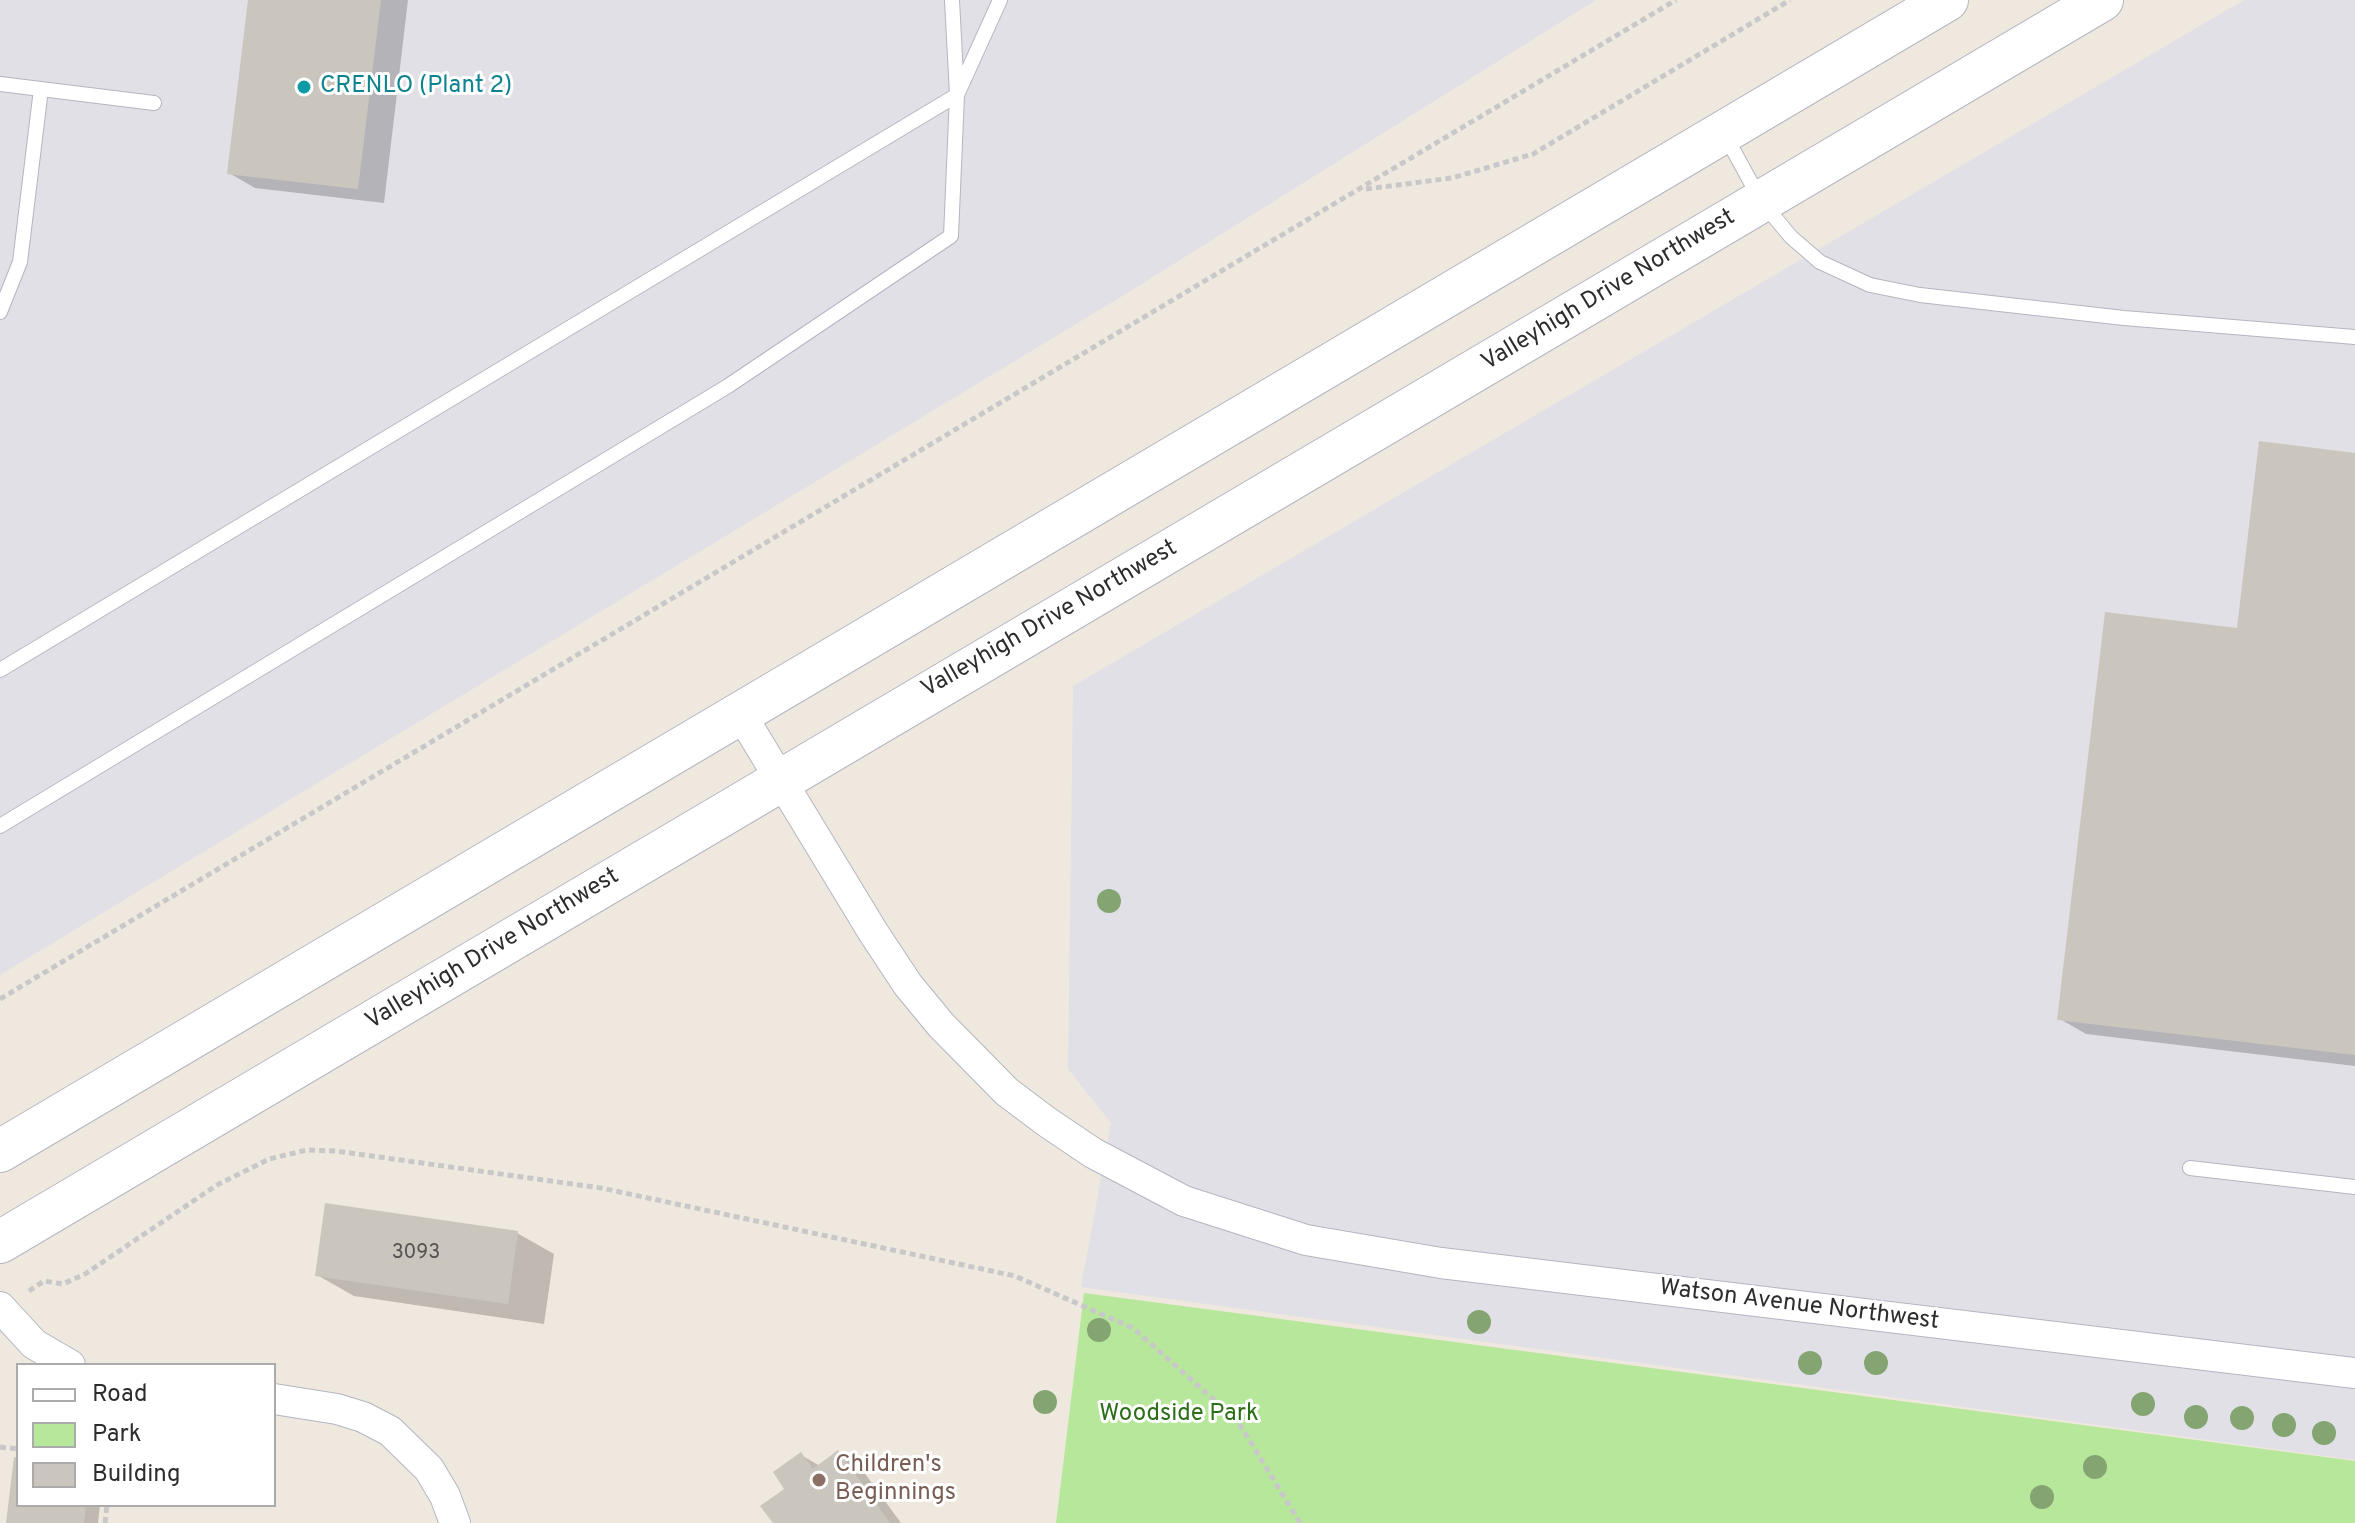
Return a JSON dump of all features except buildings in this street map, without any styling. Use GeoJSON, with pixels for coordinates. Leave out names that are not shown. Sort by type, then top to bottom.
{"type":"FeatureCollection","features":[{"type":"Feature","properties":{"kind":"main road"},"geometry":{"type":"LineString","coordinates":[[0,1151],[1947,0]]}},
{"type":"Feature","properties":{"kind":"main road","name":"Valleyhigh Drive Northwest"},"geometry":{"type":"LineString","coordinates":[[0,1242],[2102,0]]}},
{"type":"Feature","properties":{"kind":"street","name":"Watson Avenue Northwest"},"geometry":{"type":"LineString","coordinates":[[740,713],[908,985],[985,1072],[1007,1092],[1093,1153],[1184,1201],[1306,1240],[1441,1263],[2355,1373]]}},
{"type":"Feature","properties":{"kind":"street"},"geometry":{"type":"LineString","coordinates":[[0,1307],[34,1344],[67,1363]]}},
{"type":"Feature","properties":{"kind":"street"},"geometry":{"type":"LineString","coordinates":[[276,1399],[337,1409],[363,1417],[390,1431],[429,1469],[445,1496],[455,1523]]}},
{"type":"Feature","properties":{"kind":"lane"},"geometry":{"type":"LineString","coordinates":[[0,826],[728,386],[951,236],[957,95],[952,0]]}},
{"type":"Feature","properties":{"kind":"lane"},"geometry":{"type":"LineString","coordinates":[[0,670],[957,95],[1000,0]]}},
{"type":"Feature","properties":{"kind":"lane"},"geometry":{"type":"LineString","coordinates":[[0,84],[154,103]]}},
{"type":"Feature","properties":{"kind":"lane"},"geometry":{"type":"LineString","coordinates":[[0,312],[20,262],[41,89]]}},
{"type":"Feature","properties":{"kind":"lane"},"geometry":{"type":"LineString","coordinates":[[1723,132],[1761,201],[1791,237],[1820,262],[1870,285],[1920,295],[2124,318],[2355,337]]}},
{"type":"Feature","properties":{"kind":"lane"},"geometry":{"type":"LineString","coordinates":[[2190,1168],[2355,1187]]}},
{"type":"Feature","properties":{"kind":"path"},"geometry":{"type":"LineString","coordinates":[[0,999],[1676,0]]}},
{"type":"Feature","properties":{"kind":"path"},"geometry":{"type":"LineString","coordinates":[[1361,190],[1452,178],[1533,154],[1790,0]]}},
{"type":"Feature","properties":{"kind":"path"},"geometry":{"type":"LineString","coordinates":[[44,1281],[63,1284],[85,1274],[217,1185],[269,1159],[307,1150],[336,1151],[601,1188],[1015,1276],[1133,1328],[1237,1420],[1300,1523]]}},
{"type":"Feature","properties":{"kind":"shaded area"},"geometry":{"type":"Polygon","coordinates":[[[0,0],[1596,0],[1124,295],[0,975],[0,0]]]}},
{"type":"Feature","properties":{"kind":"shaded area"},"geometry":{"type":"Polygon","coordinates":[[[2244,0],[2355,0],[2355,1460],[1081,1287],[1111,1123],[1068,1069],[1073,686],[2244,0]]]}},
{"type":"Feature","properties":{"kind":"green space","name":"Woodside Park"},"geometry":{"type":"Polygon","coordinates":[[[1084,1293],[2355,1461],[2355,1523],[1056,1523],[1084,1293]]]}},
{"type":"Feature","properties":{"kind":"place","name":"CRENLO (Plant 2)"},"geometry":{"type":"Point","coordinates":[304,87]}},
{"type":"Feature","properties":{"kind":"place","name":"Children's Beginnings"},"geometry":{"type":"Point","coordinates":[819,1480]}}]}
